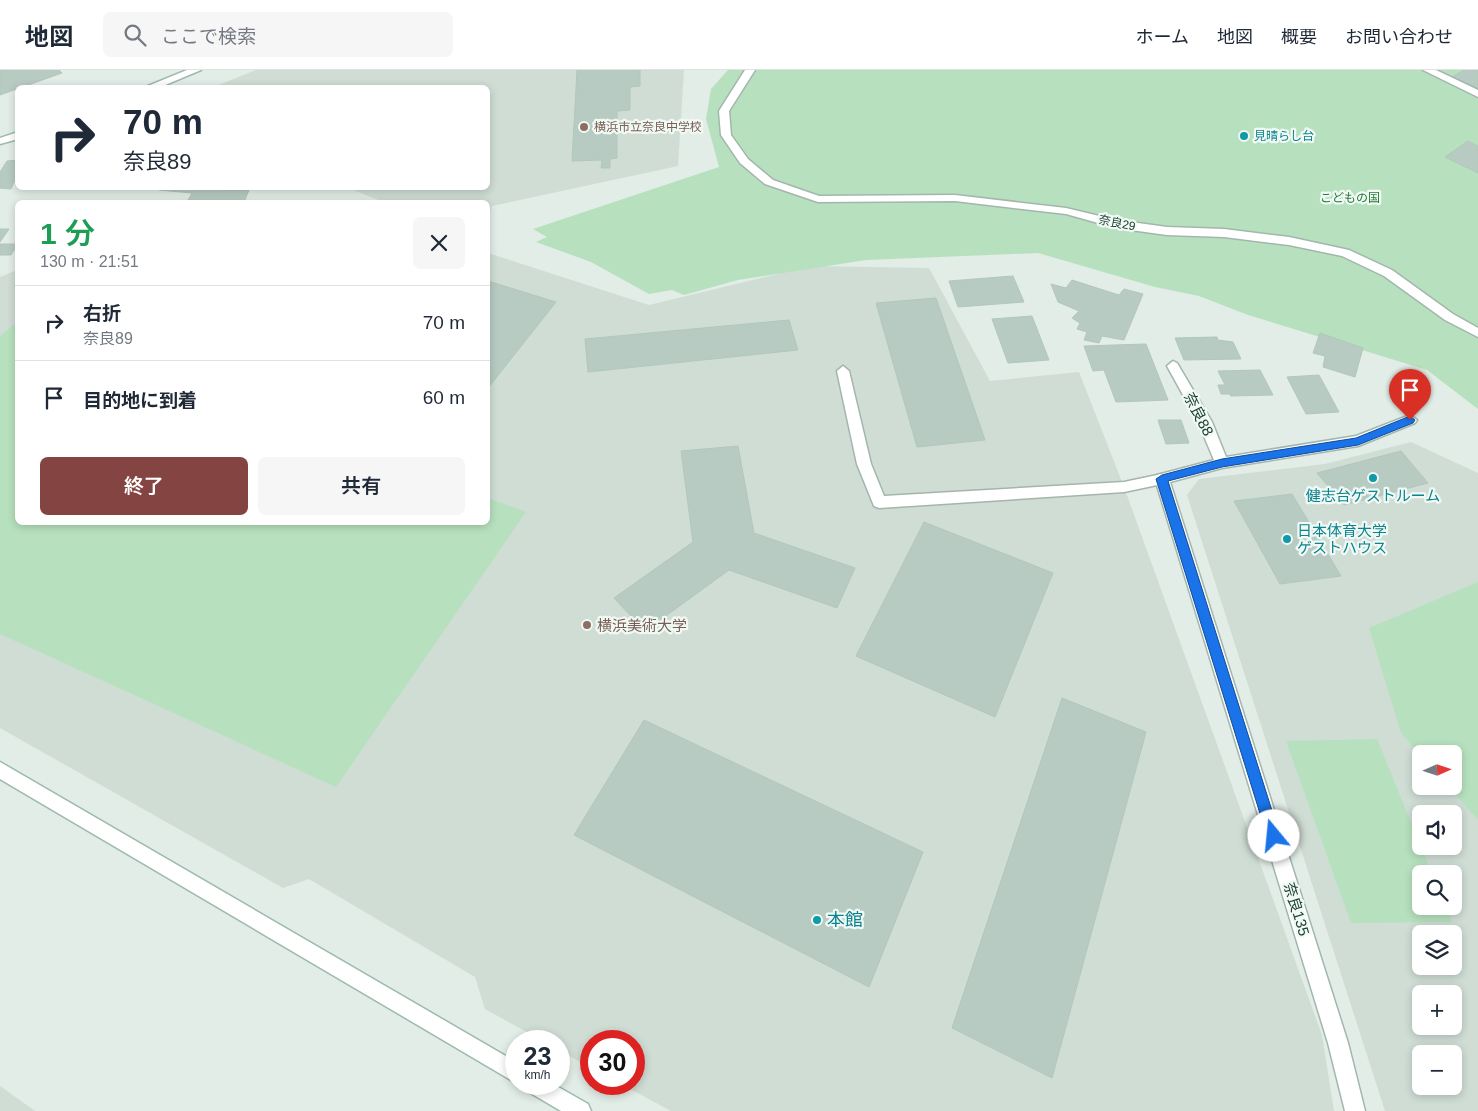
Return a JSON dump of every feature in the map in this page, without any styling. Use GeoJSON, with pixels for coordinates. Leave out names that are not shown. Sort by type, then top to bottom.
{"type":"FeatureCollection","features":[{"type":"Feature","properties":{"kind":"street"},"geometry":{"type":"LineString","coordinates":[[156,85],[196,70]]}},
{"type":"Feature","properties":{"kind":"street","name":"奈良29"},"geometry":{"type":"LineString","coordinates":[[750,70],[724,111],[726,135],[744,161],[770,182],[818,198],[955,198],[1066,211],[1116,224],[1168,231],[1224,233],[1290,240],[1344,253],[1388,273],[1449,317],[1478,333]]}},
{"type":"Feature","properties":{"kind":"street"},"geometry":{"type":"LineString","coordinates":[[1428,70],[1478,94]]}},
{"type":"Feature","properties":{"kind":"street"},"geometry":{"type":"LineString","coordinates":[[0,141],[15,136]]}},
{"type":"Feature","properties":{"kind":"street","name":"奈良88"},"geometry":{"type":"LineString","coordinates":[[1173,366],[1205,422],[1222,463]]}},
{"type":"Feature","properties":{"kind":"street"},"geometry":{"type":"LineString","coordinates":[[843,371],[864,464],[880,502],[1124,487],[1222,463],[1358,441],[1410,420]]}},
{"type":"Feature","properties":{"kind":"street","name":"奈良135"},"geometry":{"type":"LineString","coordinates":[[1162,479],[1338,1043],[1355,1111]]}},
{"type":"Feature","properties":{"kind":"street"},"geometry":{"type":"LineString","coordinates":[[0,770],[505,1067]]}},
{"type":"Feature","properties":{"kind":"street"},"geometry":{"type":"LineString","coordinates":[[553,1095],[581,1111]]}},
{"type":"Feature","properties":{"kind":"shaded area","name":"横浜市立奈良中学校"},"geometry":{"type":"Polygon","coordinates":[[[256,70],[684,70],[678,166],[492,206],[490,214],[490,200],[378,200],[354,190],[490,190],[490,85],[218,85],[256,70]]]}},
{"type":"Feature","properties":{"kind":"shaded area","name":"横浜美術大学"},"geometry":{"type":"Polygon","coordinates":[[[490,254],[649,305],[810,266],[929,268],[990,381],[1079,372],[1124,487],[1322,1035],[1334,1111],[671,1111],[641,1095],[645,1095],[645,1030],[580,1030],[580,1062],[570,1056],[570,1030],[523,1030],[485,1009],[475,977],[309,879],[283,888],[0,728],[0,277],[15,271],[15,525],[490,525],[490,254]]]}},
{"type":"Feature","properties":{"kind":"shaded area"},"geometry":{"type":"Polygon","coordinates":[[[1411,442],[1478,473],[1478,1111],[1385,1111],[1187,495],[1199,479],[1325,464],[1411,442]]]}},
{"type":"Feature","properties":{"kind":"shaded area"},"geometry":{"type":"Polygon","coordinates":[[[0,1086],[35,1111],[0,1111],[0,1086]]]}},
{"type":"Feature","properties":{"kind":"green space","name":"こどもの国"},"geometry":{"type":"Polygon","coordinates":[[[728,70],[1478,70],[1478,409],[1427,370],[1248,315],[1199,296],[1155,287],[1038,253],[866,260],[738,280],[684,295],[672,290],[649,294],[591,262],[536,242],[547,237],[533,229],[719,167],[706,119],[711,89],[728,70]]]}},
{"type":"Feature","properties":{"kind":"green space"},"geometry":{"type":"Polygon","coordinates":[[[15,324],[15,525],[490,525],[490,499],[526,512],[336,787],[0,634],[0,336],[15,324]]]}},
{"type":"Feature","properties":{"kind":"green space"},"geometry":{"type":"Polygon","coordinates":[[[1478,582],[1478,820],[1456,795],[1462,795],[1462,745],[1412,746],[1401,733],[1369,628],[1478,582]]]}},
{"type":"Feature","properties":{"kind":"green space"},"geometry":{"type":"Polygon","coordinates":[[[1377,739],[1412,825],[1412,855],[1424,855],[1428,865],[1412,865],[1412,915],[1449,915],[1452,922],[1351,923],[1286,741],[1377,739]]]}},
{"type":"Feature","properties":{"kind":"building"},"geometry":{"type":"Polygon","coordinates":[[[0,70],[59,70],[62,73],[28,85],[15,85],[15,90],[0,95],[0,70]]]}},
{"type":"Feature","properties":{"kind":"building"},"geometry":{"type":"Polygon","coordinates":[[[577,70],[640,70],[640,86],[630,87],[630,110],[617,111],[617,158],[610,159],[610,168],[601,168],[602,160],[572,161],[577,70]]]}},
{"type":"Feature","properties":{"kind":"building"},"geometry":{"type":"Polygon","coordinates":[[[1464,70],[1478,70],[1478,90],[1452,77],[1464,70]]]}},
{"type":"Feature","properties":{"kind":"building"},"geometry":{"type":"Polygon","coordinates":[[[1468,141],[1478,146],[1478,173],[1445,157],[1468,141]]]}},
{"type":"Feature","properties":{"kind":"building"},"geometry":{"type":"Polygon","coordinates":[[[15,160],[15,182],[11,189],[0,188],[0,172],[7,161],[15,160]]]}},
{"type":"Feature","properties":{"kind":"building"},"geometry":{"type":"Polygon","coordinates":[[[159,190],[249,190],[245,200],[188,200],[192,193],[159,190]]]}},
{"type":"Feature","properties":{"kind":"building"},"geometry":{"type":"Polygon","coordinates":[[[0,229],[9,229],[0,242],[0,229]]]}},
{"type":"Feature","properties":{"kind":"building"},"geometry":{"type":"Polygon","coordinates":[[[0,244],[15,244],[15,250],[11,255],[0,255],[0,244]]]}},
{"type":"Feature","properties":{"kind":"building"},"geometry":{"type":"Polygon","coordinates":[[[1013,276],[1024,302],[958,307],[949,281],[1013,276]]]}},
{"type":"Feature","properties":{"kind":"building"},"geometry":{"type":"Polygon","coordinates":[[[1072,280],[1119,295],[1124,289],[1143,294],[1124,340],[1102,336],[1099,343],[1084,340],[1087,332],[1077,329],[1080,323],[1072,318],[1079,311],[1058,302],[1051,284],[1066,288],[1072,280]]]}},
{"type":"Feature","properties":{"kind":"building"},"geometry":{"type":"Polygon","coordinates":[[[490,282],[556,302],[490,385],[490,282]]]}},
{"type":"Feature","properties":{"kind":"building"},"geometry":{"type":"Polygon","coordinates":[[[936,298],[985,440],[917,447],[876,303],[936,298]]]}},
{"type":"Feature","properties":{"kind":"building"},"geometry":{"type":"Polygon","coordinates":[[[1032,316],[1049,360],[1008,363],[992,319],[1032,316]]]}},
{"type":"Feature","properties":{"kind":"building"},"geometry":{"type":"Polygon","coordinates":[[[789,320],[798,350],[588,372],[585,339],[789,320]]]}},
{"type":"Feature","properties":{"kind":"building"},"geometry":{"type":"Polygon","coordinates":[[[1320,333],[1363,348],[1355,377],[1323,367],[1325,356],[1313,353],[1320,333]]]}},
{"type":"Feature","properties":{"kind":"building"},"geometry":{"type":"Polygon","coordinates":[[[1217,337],[1218,340],[1233,342],[1241,359],[1184,360],[1175,338],[1217,337]]]}},
{"type":"Feature","properties":{"kind":"building"},"geometry":{"type":"Polygon","coordinates":[[[1146,344],[1168,400],[1116,402],[1104,370],[1093,371],[1084,346],[1146,344]]]}},
{"type":"Feature","properties":{"kind":"building"},"geometry":{"type":"Polygon","coordinates":[[[1260,370],[1273,395],[1231,396],[1229,394],[1221,394],[1218,385],[1225,385],[1218,371],[1260,370]]]}},
{"type":"Feature","properties":{"kind":"building"},"geometry":{"type":"Polygon","coordinates":[[[1319,375],[1339,412],[1306,414],[1287,377],[1319,375]]]}},
{"type":"Feature","properties":{"kind":"building"},"geometry":{"type":"Polygon","coordinates":[[[1158,420],[1181,420],[1189,443],[1166,444],[1158,420]]]}},
{"type":"Feature","properties":{"kind":"building"},"geometry":{"type":"Polygon","coordinates":[[[738,446],[754,533],[855,568],[837,608],[729,570],[645,631],[614,598],[693,542],[681,451],[738,446]]]}},
{"type":"Feature","properties":{"kind":"building","name":"健志台ゲストルーム"},"geometry":{"type":"Polygon","coordinates":[[[1401,451],[1428,483],[1344,505],[1317,473],[1401,451]]]}},
{"type":"Feature","properties":{"kind":"building","name":"日本体育大学 ゲストハウス"},"geometry":{"type":"Polygon","coordinates":[[[1292,494],[1341,576],[1280,584],[1234,501],[1292,494]]]}},
{"type":"Feature","properties":{"kind":"building"},"geometry":{"type":"Polygon","coordinates":[[[924,522],[1053,573],[995,717],[856,656],[924,522]]]}},
{"type":"Feature","properties":{"kind":"building"},"geometry":{"type":"Polygon","coordinates":[[[1062,698],[1146,732],[1052,1078],[952,1028],[1062,698]]]}},
{"type":"Feature","properties":{"kind":"building","name":"本館"},"geometry":{"type":"Polygon","coordinates":[[[644,720],[923,852],[869,987],[574,835],[644,720]]]}},
{"type":"Feature","properties":{"kind":"place","name":"横浜市立奈良中学校"},"geometry":{"type":"Point","coordinates":[584,127]}},
{"type":"Feature","properties":{"kind":"place","name":"見晴らし台"},"geometry":{"type":"Point","coordinates":[1244,136]}},
{"type":"Feature","properties":{"kind":"place","name":"健志台ゲストルーム"},"geometry":{"type":"Point","coordinates":[1373,478]}},
{"type":"Feature","properties":{"kind":"place","name":"日本体育大学 ゲストハウス"},"geometry":{"type":"Point","coordinates":[1287,539]}},
{"type":"Feature","properties":{"kind":"place","name":"横浜美術大学"},"geometry":{"type":"Point","coordinates":[587,625]}},
{"type":"Feature","properties":{"kind":"place","name":"本館"},"geometry":{"type":"Point","coordinates":[817,920]}},
{"type":"Feature","properties":{"kind":"route"},"geometry":{"type":"LineString","coordinates":[[1274,836],[1162,479],[1222,463],[1358,441],[1410,420]]}}]}
